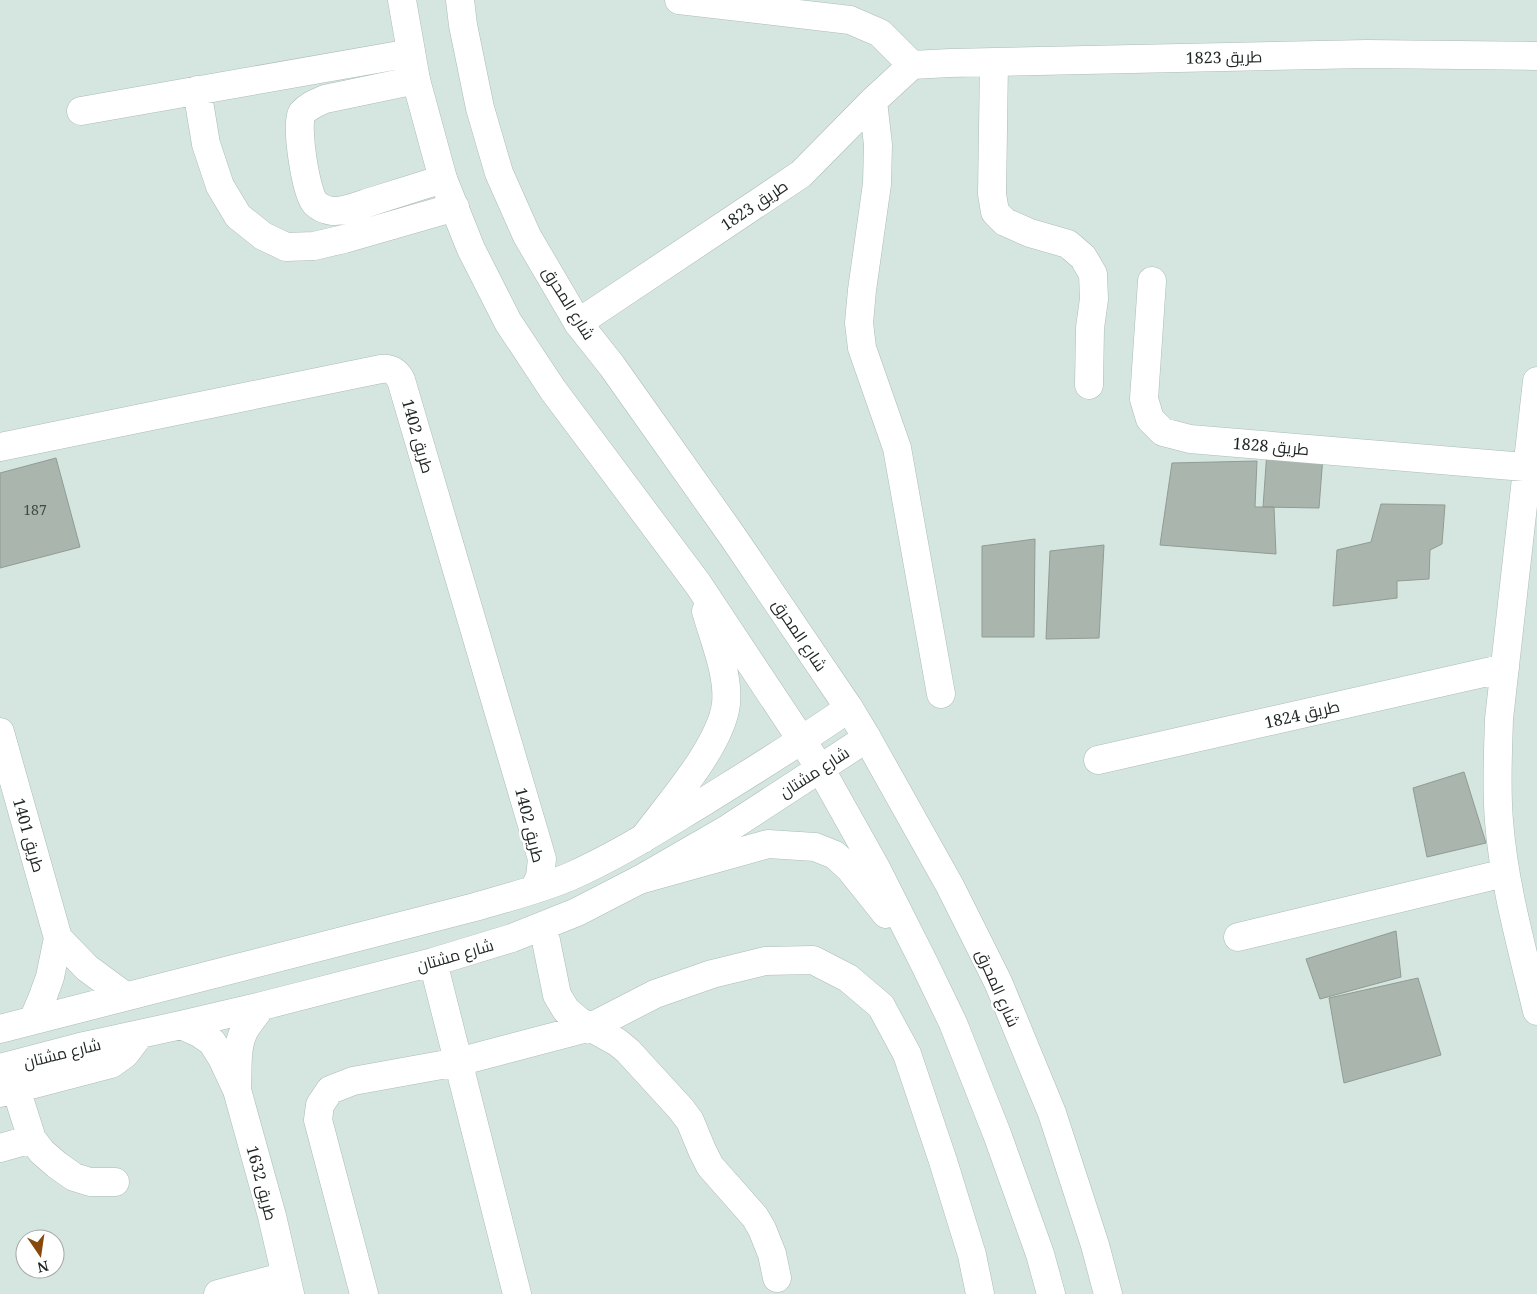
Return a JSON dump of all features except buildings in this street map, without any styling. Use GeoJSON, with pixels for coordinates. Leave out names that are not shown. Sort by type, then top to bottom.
{"type":"FeatureCollection","features":[{"type":"Feature","properties":{"kind":"street"},"geometry":{"type":"LineString","coordinates":[[402,0],[416,80],[443,179],[471,248],[508,322],[553,390],[698,584],[820,768],[876,868],[953,1022],[997,1134],[1040,1254],[1051,1294]]}},
{"type":"Feature","properties":{"kind":"street","name":"شارع المحرق"},"geometry":{"type":"LineString","coordinates":[[460,0],[463,25],[480,108],[499,173],[528,236],[578,323],[618,374],[734,537],[849,708],[950,886],[998,982],[1052,1113],[1095,1245],[1108,1294]]}},
{"type":"Feature","properties":{"kind":"street"},"geometry":{"type":"LineString","coordinates":[[679,0],[850,20],[880,33],[912,66]]}},
{"type":"Feature","properties":{"kind":"street"},"geometry":{"type":"LineString","coordinates":[[82,111],[411,53]]}},
{"type":"Feature","properties":{"kind":"street","name":"طريق 1823"},"geometry":{"type":"LineString","coordinates":[[578,323],[801,174],[873,101],[912,66],[1357,54],[1537,56]]}},
{"type":"Feature","properties":{"kind":"street"},"geometry":{"type":"LineString","coordinates":[[994,63],[992,194],[995,212],[1005,222],[1030,233],[1068,244],[1083,257],[1093,274],[1094,299],[1090,328],[1089,385]]}},
{"type":"Feature","properties":{"kind":"street"},"geometry":{"type":"LineString","coordinates":[[416,80],[325,99],[311,105],[301,115],[299,126],[300,140],[309,192],[314,202],[322,208],[333,211],[349,208],[443,179]]}},
{"type":"Feature","properties":{"kind":"street"},"geometry":{"type":"LineString","coordinates":[[198,90],[206,144],[220,186],[238,216],[263,236],[286,247],[314,246],[344,239],[455,207]]}},
{"type":"Feature","properties":{"kind":"street"},"geometry":{"type":"LineString","coordinates":[[873,101],[878,146],[877,184],[859,323],[862,348],[897,448],[941,694]]}},
{"type":"Feature","properties":{"kind":"street","name":"طريق 1828"},"geometry":{"type":"LineString","coordinates":[[1152,281],[1144,399],[1150,419],[1163,432],[1190,439],[1532,467]]}},
{"type":"Feature","properties":{"kind":"street","name":"طريق 1402"},"geometry":{"type":"LineString","coordinates":[[0,447],[381,369],[388,368],[394,370],[401,380],[542,859],[540,877],[534,889]]}},
{"type":"Feature","properties":{"kind":"street"},"geometry":{"type":"LineString","coordinates":[[1537,381],[1532,467],[1499,719],[1497,770],[1499,822],[1512,911],[1537,1011]]}},
{"type":"Feature","properties":{"kind":"street"},"geometry":{"type":"LineString","coordinates":[[643,839],[703,760],[719,728],[726,704],[724,673],[698,584]]}},
{"type":"Feature","properties":{"kind":"street","name":"طريق 1824"},"geometry":{"type":"LineString","coordinates":[[1098,760],[1505,668]]}},
{"type":"Feature","properties":{"kind":"street","name":"شارع مشتان"},"geometry":{"type":"LineString","coordinates":[[0,1028],[474,907],[567,877],[643,839],[802,741],[849,708]]}},
{"type":"Feature","properties":{"kind":"street","name":"شارع مشتان"},"geometry":{"type":"LineString","coordinates":[[5,1083],[80,1047],[262,1006],[433,962],[512,938],[543,926],[577,912],[639,880],[729,828],[867,738]]}},
{"type":"Feature","properties":{"kind":"street","name":"طريق 1401"},"geometry":{"type":"LineString","coordinates":[[1,741],[58,938],[50,977],[33,1020]]}},
{"type":"Feature","properties":{"kind":"street"},"geometry":{"type":"LineString","coordinates":[[639,880],[768,844],[814,847],[834,855],[850,869],[926,965]]}},
{"type":"Feature","properties":{"kind":"street"},"geometry":{"type":"LineString","coordinates":[[1238,938],[1506,873]]}},
{"type":"Feature","properties":{"kind":"street"},"geometry":{"type":"LineString","coordinates":[[474,907],[466,926],[467,935],[474,950]]}},
{"type":"Feature","properties":{"kind":"street"},"geometry":{"type":"LineString","coordinates":[[543,926],[557,995],[566,1010],[579,1021],[617,1042],[628,1051],[681,1108],[690,1121],[710,1166],[755,1217],[762,1229],[772,1254],[777,1278]]}},
{"type":"Feature","properties":{"kind":"street","name":"طريق 1401"},"geometry":{"type":"LineString","coordinates":[[58,938],[87,968],[125,996]]}},
{"type":"Feature","properties":{"kind":"street"},"geometry":{"type":"LineString","coordinates":[[364,1294],[318,1120],[320,1105],[330,1090],[353,1081],[458,1062],[591,1027],[655,994],[712,974],[765,961],[813,960],[848,978],[881,1006],[907,1054],[943,1160],[972,1255],[980,1294]]}},
{"type":"Feature","properties":{"kind":"street"},"geometry":{"type":"LineString","coordinates":[[433,962],[517,1294]]}},
{"type":"Feature","properties":{"kind":"street","name":"طريق 1632"},"geometry":{"type":"LineString","coordinates":[[237,1090],[239,1048],[243,1033],[262,1006]]}},
{"type":"Feature","properties":{"kind":"street","name":"طريق 1632"},"geometry":{"type":"LineString","coordinates":[[181,1025],[199,1032],[212,1042],[237,1090],[272,1216],[288,1285],[218,1294]]}},
{"type":"Feature","properties":{"kind":"street"},"geometry":{"type":"LineString","coordinates":[[5,1083],[32,1139],[42,1152],[74,1177],[90,1182],[115,1182]]}},
{"type":"Feature","properties":{"kind":"street"},"geometry":{"type":"LineString","coordinates":[[0,1148],[32,1139]]}}]}
